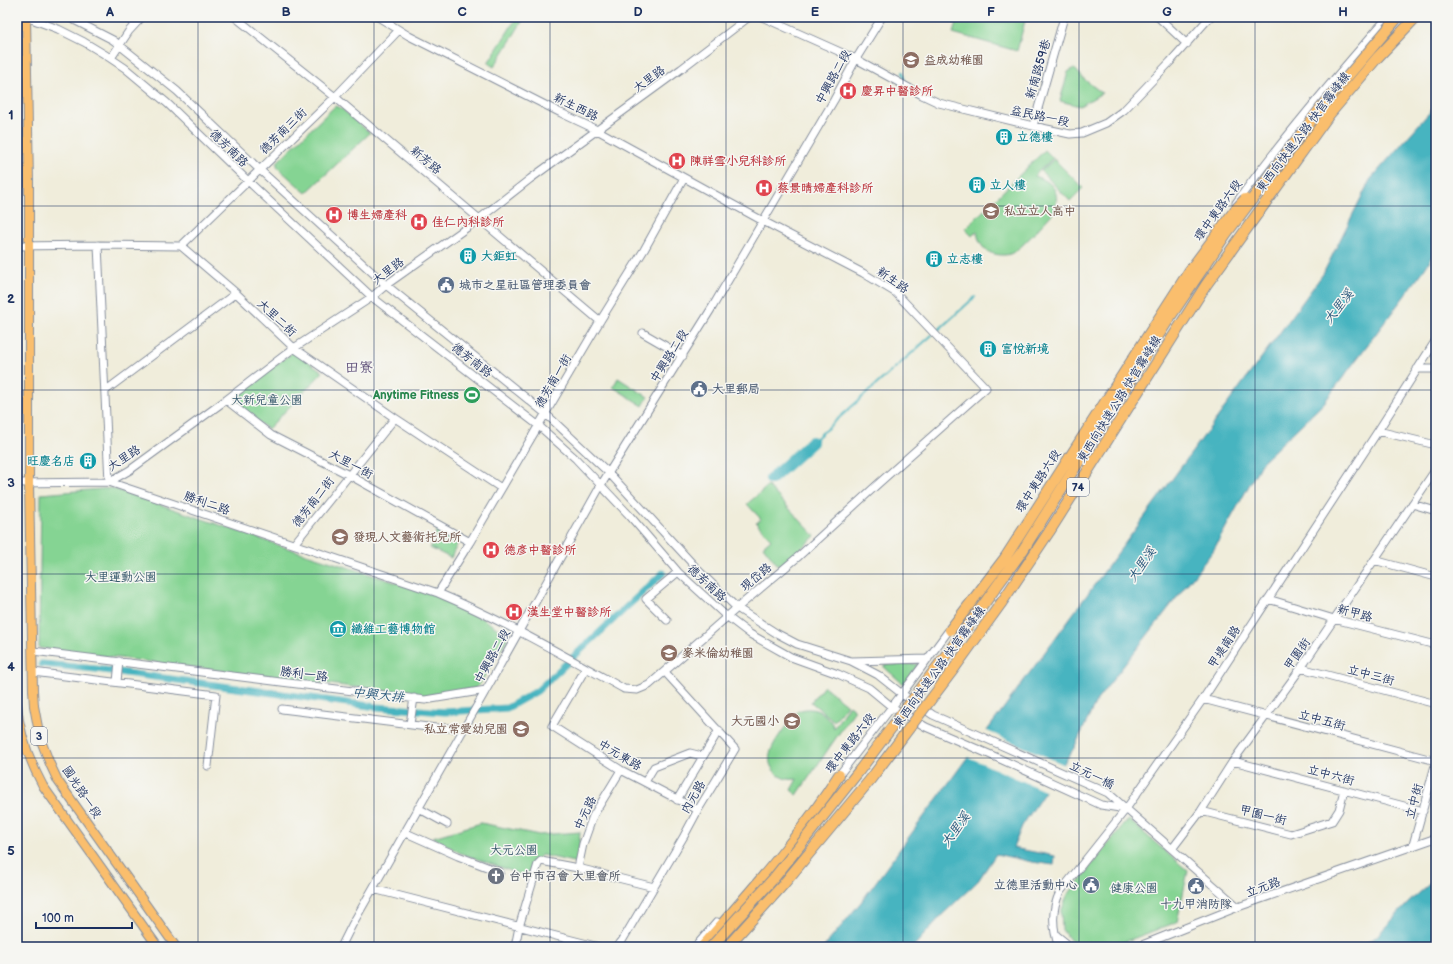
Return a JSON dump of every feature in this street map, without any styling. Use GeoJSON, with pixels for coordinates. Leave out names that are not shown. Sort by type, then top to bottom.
{"type":"FeatureCollection","features":[{"type":"Feature","properties":{"kind":"highway","name":"東西向快速公路 快官霧峰線"},"geometry":{"type":"LineString","coordinates":[[711,947],[774,878],[859,771],[987,600],[1022,550],[1170,317],[1226,234],[1320,109],[1398,17]]}},
{"type":"Feature","properties":{"kind":"highway","name":"東西向快速公路 快官霧峰線"},"geometry":{"type":"LineString","coordinates":[[727,947],[782,886],[870,780],[953,670],[1002,602],[1049,532],[1206,286],[1328,116],[1377,58],[1416,17]]}},
{"type":"Feature","properties":{"kind":"highway"},"geometry":{"type":"LineString","coordinates":[[950,630],[1005,558],[1190,270],[1235,210],[1249,195],[1262,186]]}},
{"type":"Feature","properties":{"kind":"highway"},"geometry":{"type":"LineString","coordinates":[[702,947],[767,872],[824,800],[839,775]]}},
{"type":"Feature","properties":{"kind":"main road","name":"3"},"geometry":{"type":"LineString","coordinates":[[26,17],[30,483]]}},
{"type":"Feature","properties":{"kind":"main road","name":"國光路一段"},"geometry":{"type":"LineString","coordinates":[[30,483],[34,706],[38,732],[44,752],[58,781],[176,947]]}},
{"type":"Feature","properties":{"kind":"main road","name":"3"},"geometry":{"type":"LineString","coordinates":[[17,704],[23,739],[34,768],[43,786],[158,947]]}},
{"type":"Feature","properties":{"kind":"street","name":"德芳南路"},"geometry":{"type":"LineString","coordinates":[[26,17],[64,32],[111,58],[167,103],[372,297],[539,426],[576,459],[630,516],[678,572],[728,617],[759,640],[792,657],[838,674],[869,688],[892,707],[906,714]]}},
{"type":"Feature","properties":{"kind":"street","name":"德芳南路"},"geometry":{"type":"LineString","coordinates":[[68,17],[108,36],[177,91],[260,170],[386,285],[546,414],[609,473],[701,573],[736,608],[776,633],[797,644],[852,661],[878,675],[902,694],[915,702]]}},
{"type":"Feature","properties":{"kind":"street"},"geometry":{"type":"LineString","coordinates":[[111,58],[129,31],[142,17]]}},
{"type":"Feature","properties":{"kind":"street","name":"新芳路"},"geometry":{"type":"LineString","coordinates":[[236,17],[335,97],[600,321]]}},
{"type":"Feature","properties":{"kind":"street","name":"新生西路"},"geometry":{"type":"LineString","coordinates":[[378,17],[399,30],[561,113],[598,130],[763,221]]}},
{"type":"Feature","properties":{"kind":"street","name":"大里路"},"geometry":{"type":"LineString","coordinates":[[17,482],[109,482],[130,470],[294,348],[372,297],[386,285],[479,219],[530,179],[681,69],[749,17]]}},
{"type":"Feature","properties":{"kind":"street","name":"益民路一段"},"geometry":{"type":"LineString","coordinates":[[762,17],[856,59],[939,103],[1070,134],[1082,134],[1106,123],[1124,110],[1187,44],[1210,17]]}},
{"type":"Feature","properties":{"kind":"street","name":"中興路二段"},"geometry":{"type":"LineString","coordinates":[[465,726],[601,485],[683,356],[882,17]]}},
{"type":"Feature","properties":{"kind":"street","name":"新南路59巷"},"geometry":{"type":"LineString","coordinates":[[1033,126],[1064,17]]}},
{"type":"Feature","properties":{"kind":"street"},"geometry":{"type":"LineString","coordinates":[[1158,17],[1187,44]]}},
{"type":"Feature","properties":{"kind":"street","name":"環中東路六段"},"geometry":{"type":"LineString","coordinates":[[694,947],[764,869],[892,707],[950,630],[1014,538],[1154,320],[1195,260],[1292,129],[1352,57],[1388,17]]}},
{"type":"Feature","properties":{"kind":"street","name":"環中東路六段"},"geometry":{"type":"LineString","coordinates":[[717,947],[776,879],[906,714],[1014,571],[1073,481],[1174,318],[1229,236],[1323,112],[1374,52],[1407,17]]}},
{"type":"Feature","properties":{"kind":"street","name":"德芳南三街"},"geometry":{"type":"LineString","coordinates":[[181,246],[335,97],[399,30]]}},
{"type":"Feature","properties":{"kind":"street","name":"德芳南一街"},"geometry":{"type":"LineString","coordinates":[[438,593],[644,250],[684,178]]}},
{"type":"Feature","properties":{"kind":"street","name":"新生路"},"geometry":{"type":"LineString","coordinates":[[763,221],[863,273],[896,293],[986,388]]}},
{"type":"Feature","properties":{"kind":"street"},"geometry":{"type":"LineString","coordinates":[[98,245],[109,482]]}},
{"type":"Feature","properties":{"kind":"street"},"geometry":{"type":"LineString","coordinates":[[17,246],[181,246]]}},
{"type":"Feature","properties":{"kind":"street","name":"大里二街"},"geometry":{"type":"LineString","coordinates":[[181,246],[236,294],[294,348],[395,418],[501,488]]}},
{"type":"Feature","properties":{"kind":"street"},"geometry":{"type":"LineString","coordinates":[[1195,260],[1208,268]]}},
{"type":"Feature","properties":{"kind":"street"},"geometry":{"type":"LineString","coordinates":[[105,391],[236,294]]}},
{"type":"Feature","properties":{"kind":"street"},"geometry":{"type":"LineString","coordinates":[[642,333],[683,356]]}},
{"type":"Feature","properties":{"kind":"street","name":"甲堤南路"},"geometry":{"type":"LineString","coordinates":[[1059,947],[1054,934],[1053,925],[1056,901],[1060,892],[1126,809],[1202,699],[1436,340]]}},
{"type":"Feature","properties":{"kind":"street"},"geometry":{"type":"LineString","coordinates":[[1417,369],[1436,369]]}},
{"type":"Feature","properties":{"kind":"street","name":"現岱路"},"geometry":{"type":"LineString","coordinates":[[518,631],[624,688],[629,690],[637,690],[649,685],[728,617],[736,608],[799,556],[986,388]]}},
{"type":"Feature","properties":{"kind":"street","name":"大里一街"},"geometry":{"type":"LineString","coordinates":[[226,400],[271,435],[349,475],[470,542]]}},
{"type":"Feature","properties":{"kind":"street","name":"德芳南二街"},"geometry":{"type":"LineString","coordinates":[[294,544],[395,418]]}},
{"type":"Feature","properties":{"kind":"street"},"geometry":{"type":"LineString","coordinates":[[1378,431],[1436,445]]}},
{"type":"Feature","properties":{"kind":"street","name":"甲園街"},"geometry":{"type":"LineString","coordinates":[[1172,849],[1201,811],[1233,761],[1301,668],[1436,469]]}},
{"type":"Feature","properties":{"kind":"street","name":"勝利二路"},"geometry":{"type":"LineString","coordinates":[[109,482],[438,593],[471,607],[518,631]]}},
{"type":"Feature","properties":{"kind":"street"},"geometry":{"type":"LineString","coordinates":[[1412,504],[1436,511]]}},
{"type":"Feature","properties":{"kind":"street"},"geometry":{"type":"LineString","coordinates":[[1374,560],[1436,577]]}},
{"type":"Feature","properties":{"kind":"street"},"geometry":{"type":"LineString","coordinates":[[667,620],[646,599],[678,572]]}},
{"type":"Feature","properties":{"kind":"street","name":"新甲路"},"geometry":{"type":"LineString","coordinates":[[1268,599],[1334,619],[1436,645]]}},
{"type":"Feature","properties":{"kind":"street","name":"勝利一路"},"geometry":{"type":"LineString","coordinates":[[33,651],[425,700],[486,690]]}},
{"type":"Feature","properties":{"kind":"street"},"geometry":{"type":"LineString","coordinates":[[852,661],[928,659]]}},
{"type":"Feature","properties":{"kind":"street"},"geometry":{"type":"LineString","coordinates":[[117,682],[119,661]]}},
{"type":"Feature","properties":{"kind":"street","name":"中元東路"},"geometry":{"type":"LineString","coordinates":[[586,668],[552,726],[621,770],[698,810]]}},
{"type":"Feature","properties":{"kind":"street","name":"立中三街"},"geometry":{"type":"LineString","coordinates":[[1301,668],[1436,704]]}},
{"type":"Feature","properties":{"kind":"street"},"geometry":{"type":"LineString","coordinates":[[33,672],[216,695],[208,766]]}},
{"type":"Feature","properties":{"kind":"street","name":"內元路"},"geometry":{"type":"LineString","coordinates":[[617,947],[622,941],[735,749],[665,672]]}},
{"type":"Feature","properties":{"kind":"street"},"geometry":{"type":"LineString","coordinates":[[410,724],[414,698]]}},
{"type":"Feature","properties":{"kind":"street","name":"立中五街"},"geometry":{"type":"LineString","coordinates":[[1202,699],[1436,761]]}},
{"type":"Feature","properties":{"kind":"street","name":"立元一橋"},"geometry":{"type":"LineString","coordinates":[[915,702],[934,715],[1108,793],[1115,804]]}},
{"type":"Feature","properties":{"kind":"street"},"geometry":{"type":"LineString","coordinates":[[282,709],[436,728],[465,726]]}},
{"type":"Feature","properties":{"kind":"street","name":"立元一橋"},"geometry":{"type":"LineString","coordinates":[[906,714],[926,727],[1101,805],[1115,804],[1126,809]]}},
{"type":"Feature","properties":{"kind":"street"},"geometry":{"type":"LineString","coordinates":[[341,947],[404,832],[465,726]]}},
{"type":"Feature","properties":{"kind":"street"},"geometry":{"type":"LineString","coordinates":[[677,800],[718,730]]}},
{"type":"Feature","properties":{"kind":"street"},"geometry":{"type":"LineString","coordinates":[[645,782],[654,767],[690,753],[702,756]]}},
{"type":"Feature","properties":{"kind":"street","name":"立中六街"},"geometry":{"type":"LineString","coordinates":[[1233,761],[1423,811]]}},
{"type":"Feature","properties":{"kind":"street","name":"立中街"},"geometry":{"type":"LineString","coordinates":[[1413,845],[1436,761]]}},
{"type":"Feature","properties":{"kind":"street","name":"中元路"},"geometry":{"type":"LineString","coordinates":[[578,868],[583,844],[593,816],[621,770]]}},
{"type":"Feature","properties":{"kind":"street","name":"甲園一街"},"geometry":{"type":"LineString","coordinates":[[1201,811],[1291,834],[1332,821],[1339,810],[1344,790]]}},
{"type":"Feature","properties":{"kind":"street"},"geometry":{"type":"LineString","coordinates":[[418,808],[447,824]]}},
{"type":"Feature","properties":{"kind":"street","name":"立元路"},"geometry":{"type":"LineString","coordinates":[[1126,809],[1238,907],[1436,838]]}},
{"type":"Feature","properties":{"kind":"street"},"geometry":{"type":"LineString","coordinates":[[404,832],[458,856],[500,872]]}},
{"type":"Feature","properties":{"kind":"street"},"geometry":{"type":"LineString","coordinates":[[515,947],[519,927],[540,861],[578,868],[654,887]]}},
{"type":"Feature","properties":{"kind":"street"},"geometry":{"type":"LineString","coordinates":[[373,889],[599,947]]}},
{"type":"Feature","properties":{"kind":"street"},"geometry":{"type":"LineString","coordinates":[[1137,947],[1238,907]]}},
{"type":"Feature","properties":{"kind":"street"},"geometry":{"type":"LineString","coordinates":[[1054,934],[1071,947]]}},
{"type":"Feature","properties":{"kind":"green space"},"geometry":{"type":"Polygon","coordinates":[[[517,17],[525,17],[494,67],[488,63],[517,17]]]}},
{"type":"Feature","properties":{"kind":"green space"},"geometry":{"type":"Polygon","coordinates":[[[958,17],[1026,17],[1017,51],[953,33],[958,17]]]}},
{"type":"Feature","properties":{"kind":"green space"},"geometry":{"type":"Polygon","coordinates":[[[1074,68],[1085,80],[1102,93],[1080,106],[1060,101],[1068,72],[1074,68]]]}},
{"type":"Feature","properties":{"kind":"green space"},"geometry":{"type":"Polygon","coordinates":[[[336,106],[341,108],[370,133],[306,193],[277,167],[277,162],[336,106]]]}},
{"type":"Feature","properties":{"kind":"green space"},"geometry":{"type":"Polygon","coordinates":[[[1045,150],[1053,158],[1034,176],[1046,181],[1054,189],[1056,194],[1056,206],[1053,213],[1026,242],[1015,251],[1010,254],[1002,255],[989,252],[980,243],[977,231],[972,236],[965,229],[1045,150]]]}},
{"type":"Feature","properties":{"kind":"green space"},"geometry":{"type":"Polygon","coordinates":[[[1054,159],[1083,188],[1070,201],[1041,171],[1054,159]]]}},
{"type":"Feature","properties":{"kind":"green space","name":"大新兒童公園"},"geometry":{"type":"Polygon","coordinates":[[[294,351],[323,372],[268,429],[238,407],[239,393],[294,351]]]}},
{"type":"Feature","properties":{"kind":"green space"},"geometry":{"type":"Polygon","coordinates":[[[618,378],[648,397],[643,406],[613,387],[618,378]]]}},
{"type":"Feature","properties":{"kind":"green space"},"geometry":{"type":"Polygon","coordinates":[[[768,486],[815,536],[780,568],[763,546],[771,539],[756,523],[761,519],[747,504],[768,486]]]}},
{"type":"Feature","properties":{"kind":"green space","name":"大里運動公園"},"geometry":{"type":"Polygon","coordinates":[[[112,488],[284,547],[435,595],[469,610],[509,636],[477,688],[425,696],[39,648],[41,494],[112,488]]]}},
{"type":"Feature","properties":{"kind":"green space"},"geometry":{"type":"Polygon","coordinates":[[[438,528],[460,538],[451,558],[430,548],[438,528]]]}},
{"type":"Feature","properties":{"kind":"green space"},"geometry":{"type":"Polygon","coordinates":[[[918,664],[904,683],[902,683],[884,667],[884,665],[918,664]]]}},
{"type":"Feature","properties":{"kind":"green space"},"geometry":{"type":"Polygon","coordinates":[[[824,686],[847,705],[834,721],[811,702],[824,686]]]}},
{"type":"Feature","properties":{"kind":"green space"},"geometry":{"type":"Polygon","coordinates":[[[849,705],[855,710],[797,795],[791,790],[797,779],[782,778],[771,767],[771,750],[783,730],[798,711],[810,709],[820,712],[828,718],[834,728],[849,705]]]}},
{"type":"Feature","properties":{"kind":"green space","name":"健康公園"},"geometry":{"type":"Polygon","coordinates":[[[1129,820],[1188,871],[1177,922],[1111,947],[1081,947],[1071,941],[1062,930],[1061,912],[1067,896],[1124,824],[1129,820]]]}},
{"type":"Feature","properties":{"kind":"green space","name":"大元公園"},"geometry":{"type":"Polygon","coordinates":[[[481,823],[539,835],[580,832],[578,863],[542,855],[532,862],[528,877],[460,853],[433,837],[481,823]]]}},
{"type":"Feature","properties":{"kind":"water","name":"大里溪"},"geometry":{"type":"Polygon","coordinates":[[[1436,105],[1436,251],[1424,270],[1323,404],[1262,462],[1213,551],[1097,700],[1074,748],[1022,826],[1013,848],[1055,856],[1054,865],[996,854],[978,881],[943,914],[913,947],[824,947],[861,902],[1323,274],[1370,180],[1436,105]]]}},
{"type":"Feature","properties":{"kind":"water"},"geometry":{"type":"Polygon","coordinates":[[[1436,878],[1436,947],[1360,947],[1376,937],[1408,903],[1436,878]]]}},
{"type":"Feature","properties":{"kind":"pier"},"geometry":{"type":"Polygon","coordinates":[[[985,730],[1065,765],[1047,792],[966,756],[985,730]]]}},
{"type":"Feature","properties":{"kind":"waterway"},"geometry":{"type":"LineString","coordinates":[[903,72],[905,83]]}},
{"type":"Feature","properties":{"kind":"waterway"},"geometry":{"type":"LineString","coordinates":[[936,332],[975,297]]}},
{"type":"Feature","properties":{"kind":"waterway"},"geometry":{"type":"LineString","coordinates":[[812,442],[932,335]]}},
{"type":"Feature","properties":{"kind":"waterway"},"geometry":{"type":"LineString","coordinates":[[771,479],[812,442]]}},
{"type":"Feature","properties":{"kind":"waterway","name":"中興大排"},"geometry":{"type":"LineString","coordinates":[[42,664],[96,669],[377,707],[445,712],[507,708],[537,691],[663,573]]}},
{"type":"Feature","properties":{"kind":"place","name":"益成幼稚園"},"geometry":{"type":"Point","coordinates":[911,60]}},
{"type":"Feature","properties":{"kind":"place","name":"慶昇中醫診所"},"geometry":{"type":"Point","coordinates":[848,91]}},
{"type":"Feature","properties":{"kind":"place","name":"立德樓"},"geometry":{"type":"Point","coordinates":[1004,137]}},
{"type":"Feature","properties":{"kind":"place","name":"陳祥雪小兒科診所"},"geometry":{"type":"Point","coordinates":[677,161]}},
{"type":"Feature","properties":{"kind":"place","name":"立人樓"},"geometry":{"type":"Point","coordinates":[977,185]}},
{"type":"Feature","properties":{"kind":"place","name":"蔡景晴婦產科診所"},"geometry":{"type":"Point","coordinates":[764,188]}},
{"type":"Feature","properties":{"kind":"place","name":"私立立人高中"},"geometry":{"type":"Point","coordinates":[991,211]}},
{"type":"Feature","properties":{"kind":"place","name":"博生婦產科"},"geometry":{"type":"Point","coordinates":[334,215]}},
{"type":"Feature","properties":{"kind":"place","name":"佳仁內科診所"},"geometry":{"type":"Point","coordinates":[419,222]}},
{"type":"Feature","properties":{"kind":"place","name":"大鉅虹"},"geometry":{"type":"Point","coordinates":[468,256]}},
{"type":"Feature","properties":{"kind":"place","name":"立志樓"},"geometry":{"type":"Point","coordinates":[934,259]}},
{"type":"Feature","properties":{"kind":"place","name":"城市之星社區管理委員會"},"geometry":{"type":"Point","coordinates":[446,285]}},
{"type":"Feature","properties":{"kind":"place","name":"富悅新境"},"geometry":{"type":"Point","coordinates":[988,349]}},
{"type":"Feature","properties":{"kind":"place","name":"大里郵局"},"geometry":{"type":"Point","coordinates":[699,389]}},
{"type":"Feature","properties":{"kind":"place","name":"Anytime Fitness"},"geometry":{"type":"Point","coordinates":[472,395]}},
{"type":"Feature","properties":{"kind":"place","name":"旺慶名店"},"geometry":{"type":"Point","coordinates":[88,461]}},
{"type":"Feature","properties":{"kind":"place","name":"發現人文藝術托兒所"},"geometry":{"type":"Point","coordinates":[340,537]}},
{"type":"Feature","properties":{"kind":"place","name":"德彥中醫診所"},"geometry":{"type":"Point","coordinates":[491,550]}},
{"type":"Feature","properties":{"kind":"place","name":"漢生堂中醫診所"},"geometry":{"type":"Point","coordinates":[514,612]}},
{"type":"Feature","properties":{"kind":"place","name":"纖維工藝博物館"},"geometry":{"type":"Point","coordinates":[338,629]}},
{"type":"Feature","properties":{"kind":"place","name":"麥米倫幼稚園"},"geometry":{"type":"Point","coordinates":[669,653]}},
{"type":"Feature","properties":{"kind":"place","name":"大元國小"},"geometry":{"type":"Point","coordinates":[792,721]}},
{"type":"Feature","properties":{"kind":"place","name":"私立常愛幼兒園"},"geometry":{"type":"Point","coordinates":[521,729]}},
{"type":"Feature","properties":{"kind":"place","name":"台中市召會 大里會所"},"geometry":{"type":"Point","coordinates":[496,876]}},
{"type":"Feature","properties":{"kind":"place","name":"立德里活動中心"},"geometry":{"type":"Point","coordinates":[1091,885]}},
{"type":"Feature","properties":{"kind":"place","name":"十九甲消防隊"},"geometry":{"type":"Point","coordinates":[1196,886]}},
{"type":"Feature","properties":{"kind":"district","name":"田寮"},"geometry":{"type":"Point","coordinates":[359,367]}}]}
